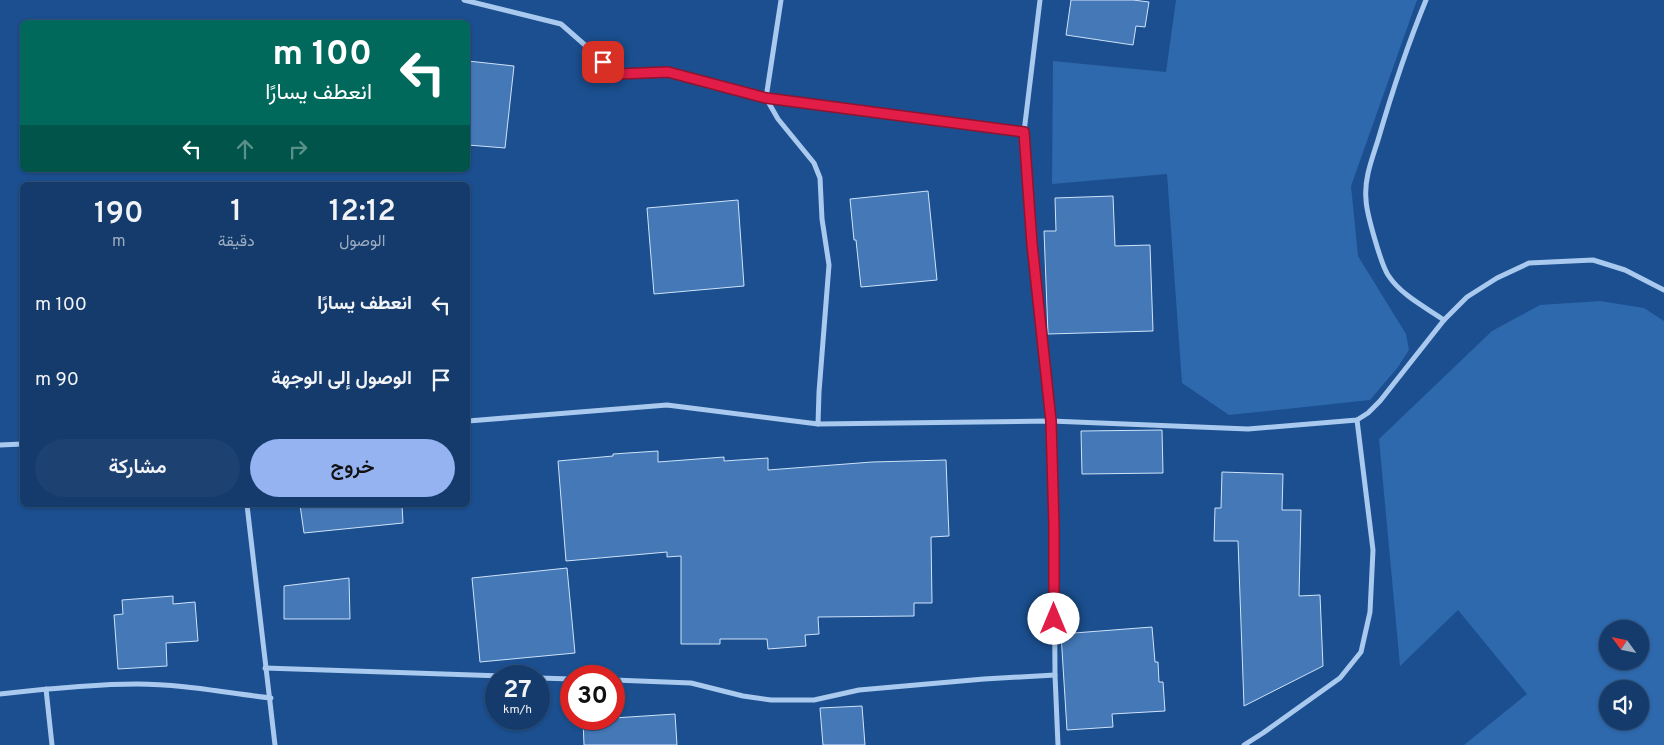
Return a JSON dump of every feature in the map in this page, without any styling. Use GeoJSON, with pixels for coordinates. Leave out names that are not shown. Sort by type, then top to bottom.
{"type":"FeatureCollection","features":[{"type":"Feature","properties":{"kind":"street"},"geometry":{"type":"LineString","coordinates":[[464,0],[482,2],[560,24],[618,74],[668,72],[766,98],[1024,132]]}},
{"type":"Feature","properties":{"kind":"street"},"geometry":{"type":"LineString","coordinates":[[781,0],[766,98],[778,119],[814,164],[820,178],[822,219],[829,265],[818,424]]}},
{"type":"Feature","properties":{"kind":"street"},"geometry":{"type":"LineString","coordinates":[[1040,0],[1024,132],[1032,244],[1051,421],[1058,745]]}},
{"type":"Feature","properties":{"kind":"street"},"geometry":{"type":"LineString","coordinates":[[1426,0],[1406,48],[1381,129],[1367,177],[1366,200],[1379,250],[1388,275],[1406,295],[1444,320]]}},
{"type":"Feature","properties":{"kind":"street"},"geometry":{"type":"LineString","coordinates":[[470,420],[667,405],[818,424],[1051,421],[1248,429],[1357,420],[1368,414],[1380,401],[1444,320],[1467,297],[1497,278],[1529,263],[1593,260],[1625,270],[1664,290]]}},
{"type":"Feature","properties":{"kind":"street"},"geometry":{"type":"LineString","coordinates":[[1244,745],[1340,678],[1361,652],[1370,612],[1373,550],[1357,420]]}},
{"type":"Feature","properties":{"kind":"street"},"geometry":{"type":"LineString","coordinates":[[0,445],[20,444]]}},
{"type":"Feature","properties":{"kind":"street"},"geometry":{"type":"LineString","coordinates":[[247,507],[275,745]]}},
{"type":"Feature","properties":{"kind":"street"},"geometry":{"type":"LineString","coordinates":[[265,668],[485,675]]}},
{"type":"Feature","properties":{"kind":"street"},"geometry":{"type":"LineString","coordinates":[[625,680],[691,683],[743,696],[771,700],[814,700],[859,690],[1055,675]]}},
{"type":"Feature","properties":{"kind":"street"},"geometry":{"type":"LineString","coordinates":[[0,694],[46,689],[138,684],[193,688],[271,698]]}},
{"type":"Feature","properties":{"kind":"street"},"geometry":{"type":"LineString","coordinates":[[46,689],[52,745]]}},
{"type":"Feature","properties":{"kind":"shaded area"},"geometry":{"type":"Polygon","coordinates":[[[1176,0],[1417,0],[1351,186],[1358,256],[1406,334],[1409,350],[1398,367],[1370,400],[1229,415],[1182,383],[1167,174],[1052,184],[1053,61],[1166,72],[1176,0]]]}},
{"type":"Feature","properties":{"kind":"shaded area"},"geometry":{"type":"Polygon","coordinates":[[[1600,301],[1644,308],[1664,321],[1664,745],[1464,745],[1527,694],[1458,610],[1400,666],[1379,439],[1492,331],[1540,305],[1600,301]]]}},
{"type":"Feature","properties":{"kind":"building"},"geometry":{"type":"Polygon","coordinates":[[[1071,0],[1133,0],[1149,2],[1145,27],[1136,26],[1133,45],[1066,35],[1071,0]]]}},
{"type":"Feature","properties":{"kind":"building"},"geometry":{"type":"Polygon","coordinates":[[[470,61],[514,66],[505,148],[470,145],[470,61]]]}},
{"type":"Feature","properties":{"kind":"building"},"geometry":{"type":"Polygon","coordinates":[[[928,191],[937,280],[861,287],[850,199],[928,191]]]}},
{"type":"Feature","properties":{"kind":"building"},"geometry":{"type":"Polygon","coordinates":[[[1113,196],[1115,246],[1150,245],[1153,331],[1048,334],[1044,231],[1056,231],[1055,198],[1113,196]]]}},
{"type":"Feature","properties":{"kind":"building"},"geometry":{"type":"Polygon","coordinates":[[[738,200],[744,286],[654,294],[647,208],[738,200]]]}},
{"type":"Feature","properties":{"kind":"building"},"geometry":{"type":"Polygon","coordinates":[[[1162,430],[1163,473],[1082,474],[1081,431],[1162,430]]]}},
{"type":"Feature","properties":{"kind":"building"},"geometry":{"type":"Polygon","coordinates":[[[658,451],[658,462],[724,457],[724,461],[768,458],[768,470],[872,462],[946,460],[949,536],[931,537],[932,603],[914,603],[914,616],[818,617],[819,634],[805,635],[806,646],[768,649],[767,639],[720,639],[720,644],[681,644],[681,556],[667,557],[667,552],[566,561],[558,461],[658,451]]]}},
{"type":"Feature","properties":{"kind":"building"},"geometry":{"type":"Polygon","coordinates":[[[1222,472],[1283,474],[1282,510],[1301,510],[1299,596],[1320,595],[1323,666],[1244,706],[1238,541],[1214,541],[1215,508],[1221,508],[1222,472]]]}},
{"type":"Feature","properties":{"kind":"building"},"geometry":{"type":"Polygon","coordinates":[[[300,507],[402,507],[403,523],[304,533],[300,507]]]}},
{"type":"Feature","properties":{"kind":"building"},"geometry":{"type":"Polygon","coordinates":[[[567,568],[575,653],[480,662],[472,578],[567,568]]]}},
{"type":"Feature","properties":{"kind":"building"},"geometry":{"type":"Polygon","coordinates":[[[349,578],[350,619],[284,619],[284,586],[349,578]]]}},
{"type":"Feature","properties":{"kind":"building"},"geometry":{"type":"Polygon","coordinates":[[[173,596],[173,604],[195,602],[198,641],[166,643],[167,666],[118,669],[114,615],[123,614],[122,600],[173,596]]]}},
{"type":"Feature","properties":{"kind":"building"},"geometry":{"type":"Polygon","coordinates":[[[1152,627],[1155,662],[1158,662],[1159,682],[1163,682],[1165,711],[1112,714],[1113,727],[1067,730],[1061,634],[1152,627]]]}},
{"type":"Feature","properties":{"kind":"building"},"geometry":{"type":"Polygon","coordinates":[[[862,706],[865,745],[823,745],[820,708],[862,706]]]}},
{"type":"Feature","properties":{"kind":"building"},"geometry":{"type":"Polygon","coordinates":[[[675,714],[677,745],[584,745],[583,730],[625,730],[625,717],[675,714]]]}},
{"type":"Feature","properties":{"kind":"route"},"geometry":{"type":"LineString","coordinates":[[603,62],[618,74],[668,72],[766,98],[1024,132],[1032,244],[1051,421],[1054,619]]}}]}
